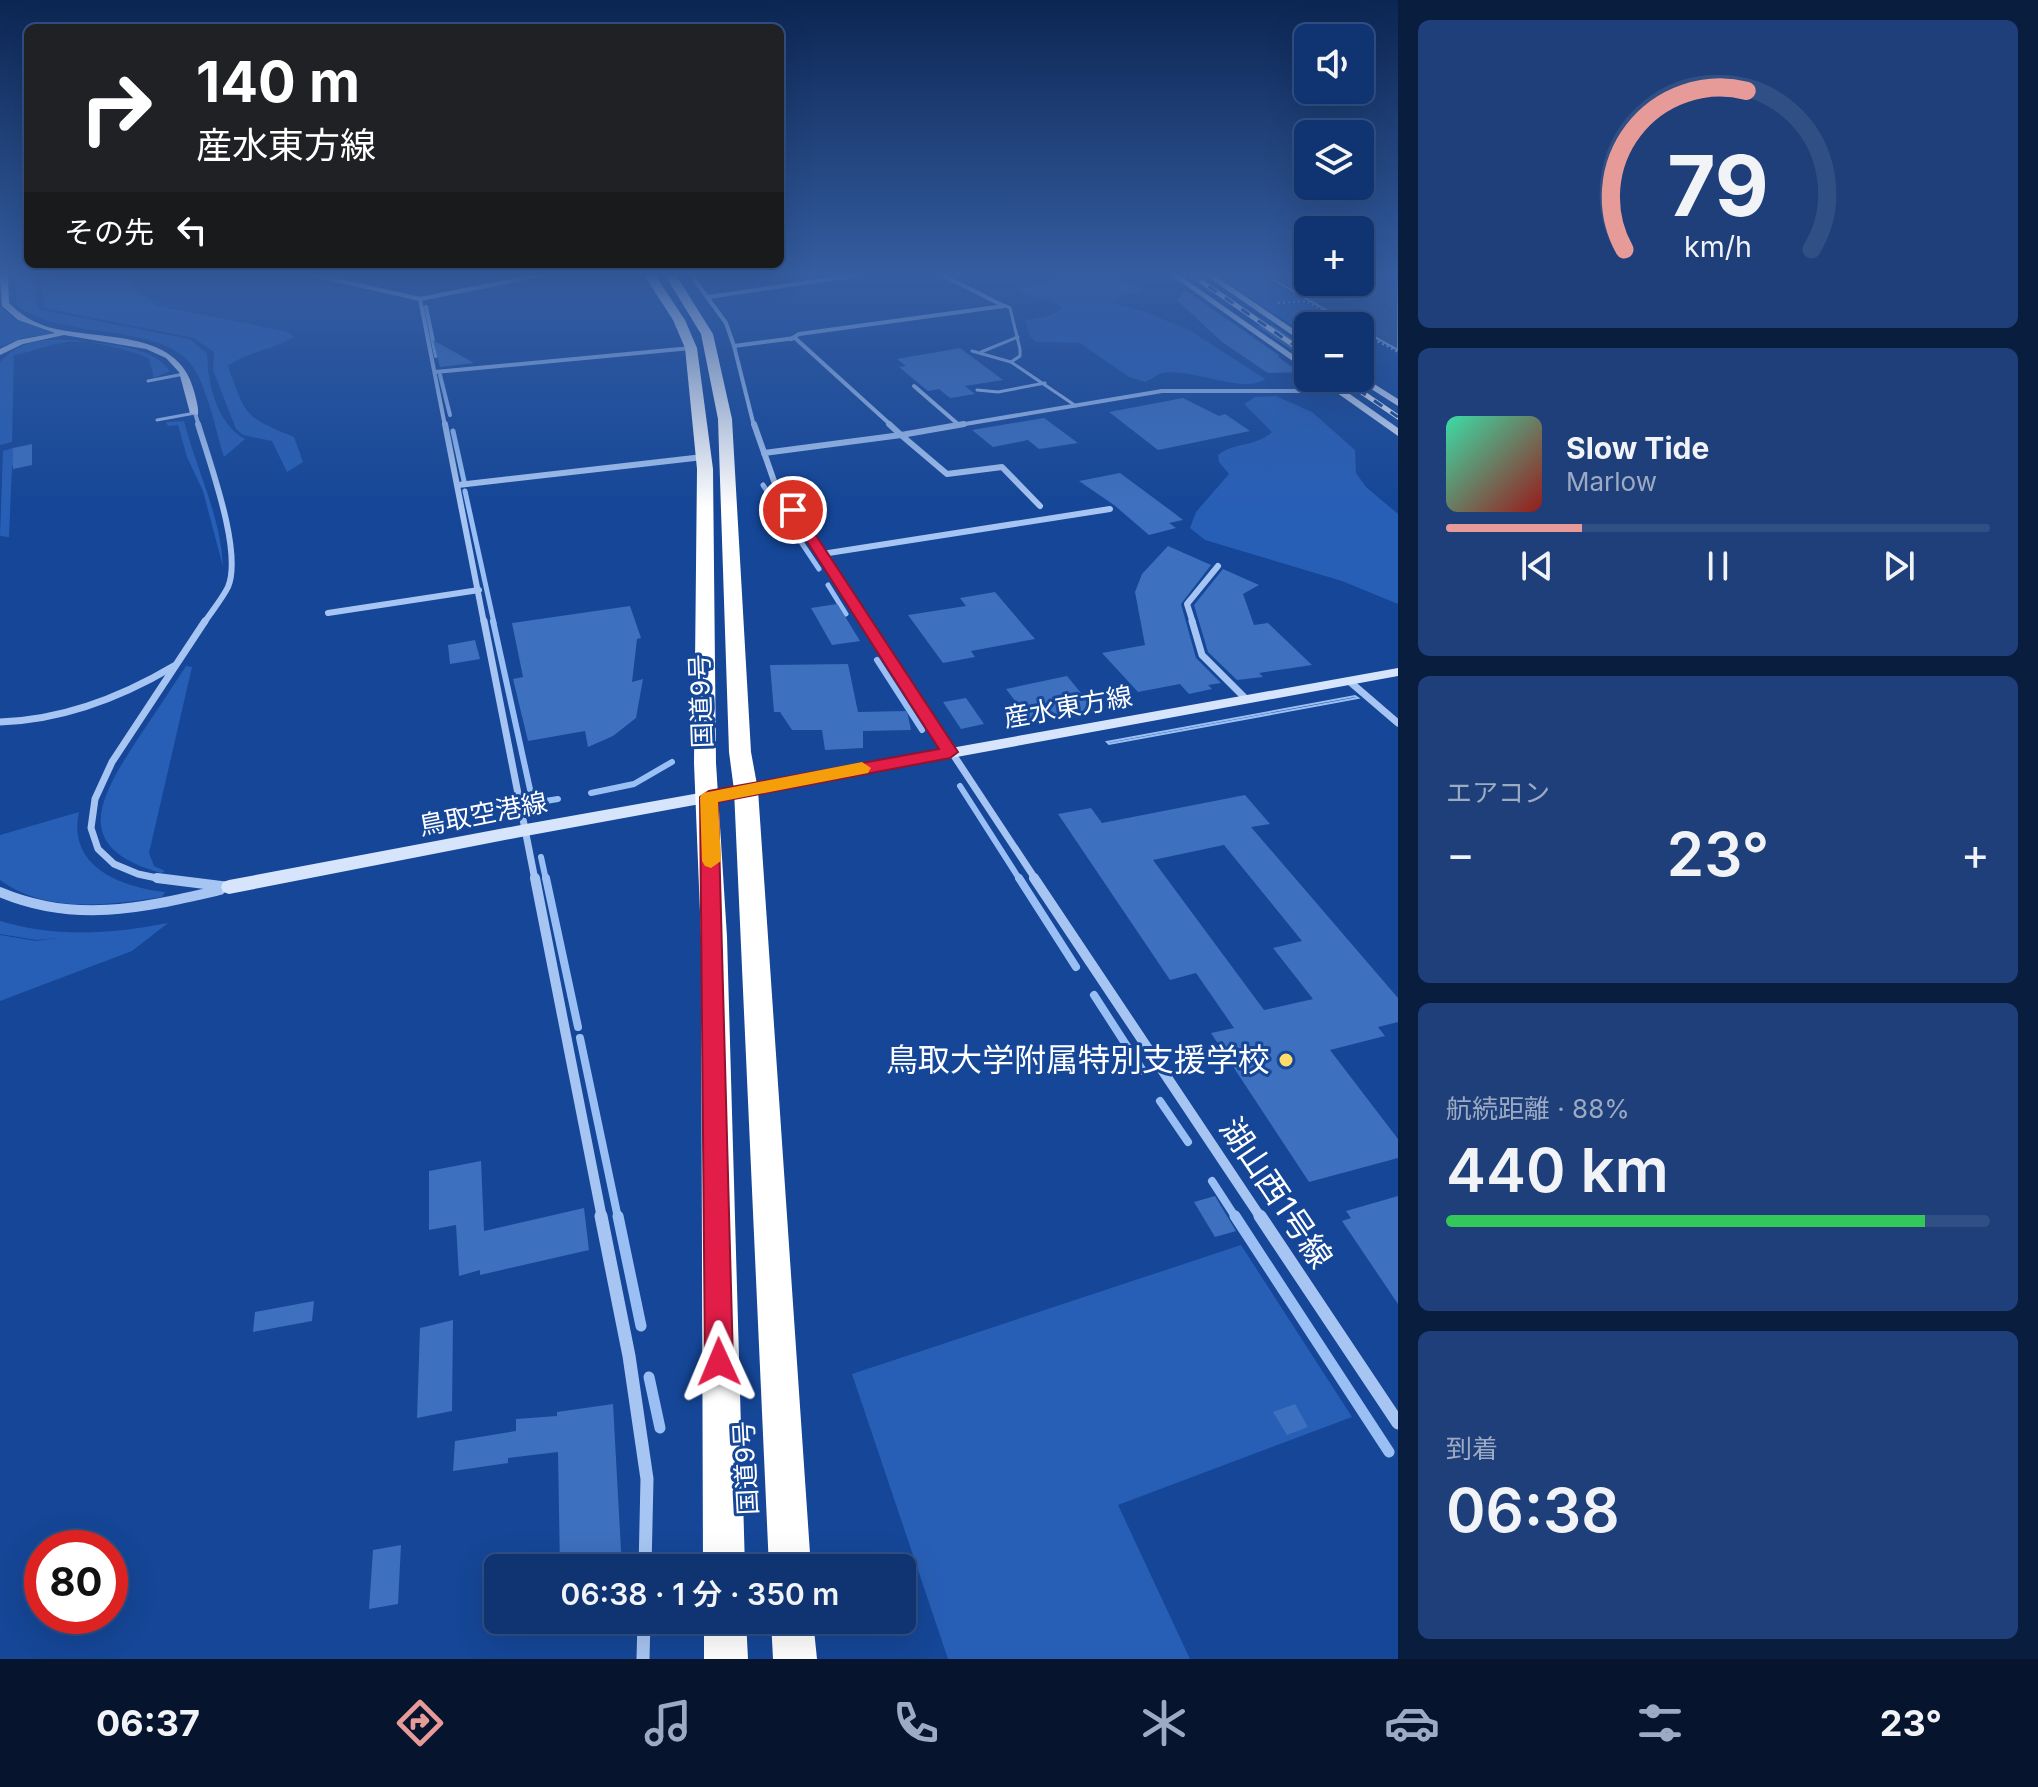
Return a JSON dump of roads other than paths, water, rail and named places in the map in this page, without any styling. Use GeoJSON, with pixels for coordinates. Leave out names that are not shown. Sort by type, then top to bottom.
{"type":"FeatureCollection","features":[{"type":"Feature","properties":{"kind":"highway","name":"国道9号"},"geometry":{"type":"LineString","coordinates":[[692,352],[700,407],[703,457],[705,763],[709,797],[724,1554]]}},
{"type":"Feature","properties":{"kind":"highway","name":"国道9号"},"geometry":{"type":"LineString","coordinates":[[711,352],[725,419],[740,752],[746,790],[789,1554]]}},
{"type":"Feature","properties":{"kind":"highway"},"geometry":{"type":"LineString","coordinates":[[725,1634],[726,1659]]}},
{"type":"Feature","properties":{"kind":"highway"},"geometry":{"type":"LineString","coordinates":[[793,1634],[795,1659]]}},
{"type":"Feature","properties":{"kind":"street"},"geometry":{"type":"LineString","coordinates":[[161,352],[174,360],[184,374],[228,535],[232,566],[229,585],[102,779],[91,804],[92,834],[106,857],[124,870],[168,882],[229,887]]}},
{"type":"Feature","properties":{"kind":"street"},"geometry":{"type":"LineString","coordinates":[[431,352],[629,1356],[647,1479],[645,1554]]}},
{"type":"Feature","properties":{"kind":"street"},"geometry":{"type":"LineString","coordinates":[[435,372],[644,352]]}},
{"type":"Feature","properties":{"kind":"street","name":"湖山西1号線"},"geometry":{"type":"LineString","coordinates":[[736,352],[774,481],[950,752],[1398,1423]]}},
{"type":"Feature","properties":{"kind":"street"},"geometry":{"type":"LineString","coordinates":[[811,352],[947,474],[1002,467],[1040,506]]}},
{"type":"Feature","properties":{"kind":"street"},"geometry":{"type":"LineString","coordinates":[[914,386],[959,425]]}},
{"type":"Feature","properties":{"kind":"street"},"geometry":{"type":"LineString","coordinates":[[1374,387],[1398,403]]}},
{"type":"Feature","properties":{"kind":"street"},"geometry":{"type":"LineString","coordinates":[[764,453],[901,435],[1175,391],[1294,391]]}},
{"type":"Feature","properties":{"kind":"street"},"geometry":{"type":"LineString","coordinates":[[1340,392],[1398,433]]}},
{"type":"Feature","properties":{"kind":"street"},"geometry":{"type":"LineString","coordinates":[[458,485],[703,457]]}},
{"type":"Feature","properties":{"kind":"street"},"geometry":{"type":"LineString","coordinates":[[822,554],[1110,509]]}},
{"type":"Feature","properties":{"kind":"street"},"geometry":{"type":"LineString","coordinates":[[1218,566],[1187,604],[1202,655],[1246,699]]}},
{"type":"Feature","properties":{"kind":"street"},"geometry":{"type":"LineString","coordinates":[[328,613],[479,590]]}},
{"type":"Feature","properties":{"kind":"street"},"geometry":{"type":"LineString","coordinates":[[0,729],[99,703],[142,687],[178,664]]}},
{"type":"Feature","properties":{"kind":"street","name":"産水東方線"},"geometry":{"type":"LineString","coordinates":[[746,790],[1398,672]]}},
{"type":"Feature","properties":{"kind":"street"},"geometry":{"type":"LineString","coordinates":[[1349,681],[1398,723]]}},
{"type":"Feature","properties":{"kind":"street"},"geometry":{"type":"LineString","coordinates":[[0,722],[32,720]]}},
{"type":"Feature","properties":{"kind":"street","name":"鳥取空港線"},"geometry":{"type":"LineString","coordinates":[[229,887],[746,790]]}},
{"type":"Feature","properties":{"kind":"street"},"geometry":{"type":"LineString","coordinates":[[0,892],[40,907],[87,912],[157,905],[229,887]]}},
{"type":"Feature","properties":{"kind":"street"},"geometry":{"type":"LineString","coordinates":[[643,1659],[644,1634]]}},
{"type":"Feature","properties":{"kind":"lane"},"geometry":{"type":"LineString","coordinates":[[977,352],[1011,362],[1076,406]]}},
{"type":"Feature","properties":{"kind":"lane"},"geometry":{"type":"LineString","coordinates":[[1011,362],[1020,356],[1020,352]]}},
{"type":"Feature","properties":{"kind":"lane"},"geometry":{"type":"LineString","coordinates":[[148,381],[184,374]]}},
{"type":"Feature","properties":{"kind":"lane"},"geometry":{"type":"LineString","coordinates":[[977,390],[998,392],[1045,383]]}},
{"type":"Feature","properties":{"kind":"lane"},"geometry":{"type":"LineString","coordinates":[[157,420],[195,413]]}},
{"type":"Feature","properties":{"kind":"waterway"},"geometry":{"type":"LineString","coordinates":[[440,375],[450,415]]}},
{"type":"Feature","properties":{"kind":"waterway"},"geometry":{"type":"LineString","coordinates":[[453,431],[464,481]]}},
{"type":"Feature","properties":{"kind":"waterway"},"geometry":{"type":"LineString","coordinates":[[763,485],[819,569]]}},
{"type":"Feature","properties":{"kind":"waterway"},"geometry":{"type":"LineString","coordinates":[[465,491],[494,623]]}},
{"type":"Feature","properties":{"kind":"waterway"},"geometry":{"type":"LineString","coordinates":[[828,585],[846,614]]}},
{"type":"Feature","properties":{"kind":"waterway"},"geometry":{"type":"LineString","coordinates":[[493,621],[533,803],[558,799]]}},
{"type":"Feature","properties":{"kind":"waterway"},"geometry":{"type":"LineString","coordinates":[[877,660],[922,730]]}},
{"type":"Feature","properties":{"kind":"waterway"},"geometry":{"type":"LineString","coordinates":[[591,793],[634,784],[672,762]]}},
{"type":"Feature","properties":{"kind":"waterway"},"geometry":{"type":"LineString","coordinates":[[960,786],[1020,880]]}},
{"type":"Feature","properties":{"kind":"waterway"},"geometry":{"type":"LineString","coordinates":[[541,857],[546,880]]}},
{"type":"Feature","properties":{"kind":"waterway"},"geometry":{"type":"LineString","coordinates":[[546,878],[578,1027]]}},
{"type":"Feature","properties":{"kind":"waterway"},"geometry":{"type":"LineString","coordinates":[[1019,878],[1076,967]]}},
{"type":"Feature","properties":{"kind":"waterway"},"geometry":{"type":"LineString","coordinates":[[1094,995],[1143,1071]]}},
{"type":"Feature","properties":{"kind":"waterway"},"geometry":{"type":"LineString","coordinates":[[580,1038],[618,1218]]}},
{"type":"Feature","properties":{"kind":"waterway"},"geometry":{"type":"LineString","coordinates":[[1160,1101],[1188,1142]]}},
{"type":"Feature","properties":{"kind":"waterway"},"geometry":{"type":"LineString","coordinates":[[1212,1181],[1236,1218]]}},
{"type":"Feature","properties":{"kind":"waterway"},"geometry":{"type":"LineString","coordinates":[[618,1216],[641,1326]]}},
{"type":"Feature","properties":{"kind":"waterway"},"geometry":{"type":"LineString","coordinates":[[1235,1216],[1389,1452]]}},
{"type":"Feature","properties":{"kind":"waterway"},"geometry":{"type":"LineString","coordinates":[[649,1377],[660,1428]]}},
{"type":"Feature","properties":{"kind":"railway"},"geometry":{"type":"LineString","coordinates":[[1361,392],[1398,417]]}},
{"type":"Feature","properties":{"kind":"place","name":"鳥取大学附属特別支援学校"},"geometry":{"type":"Point","coordinates":[1286,1060]}}]}
